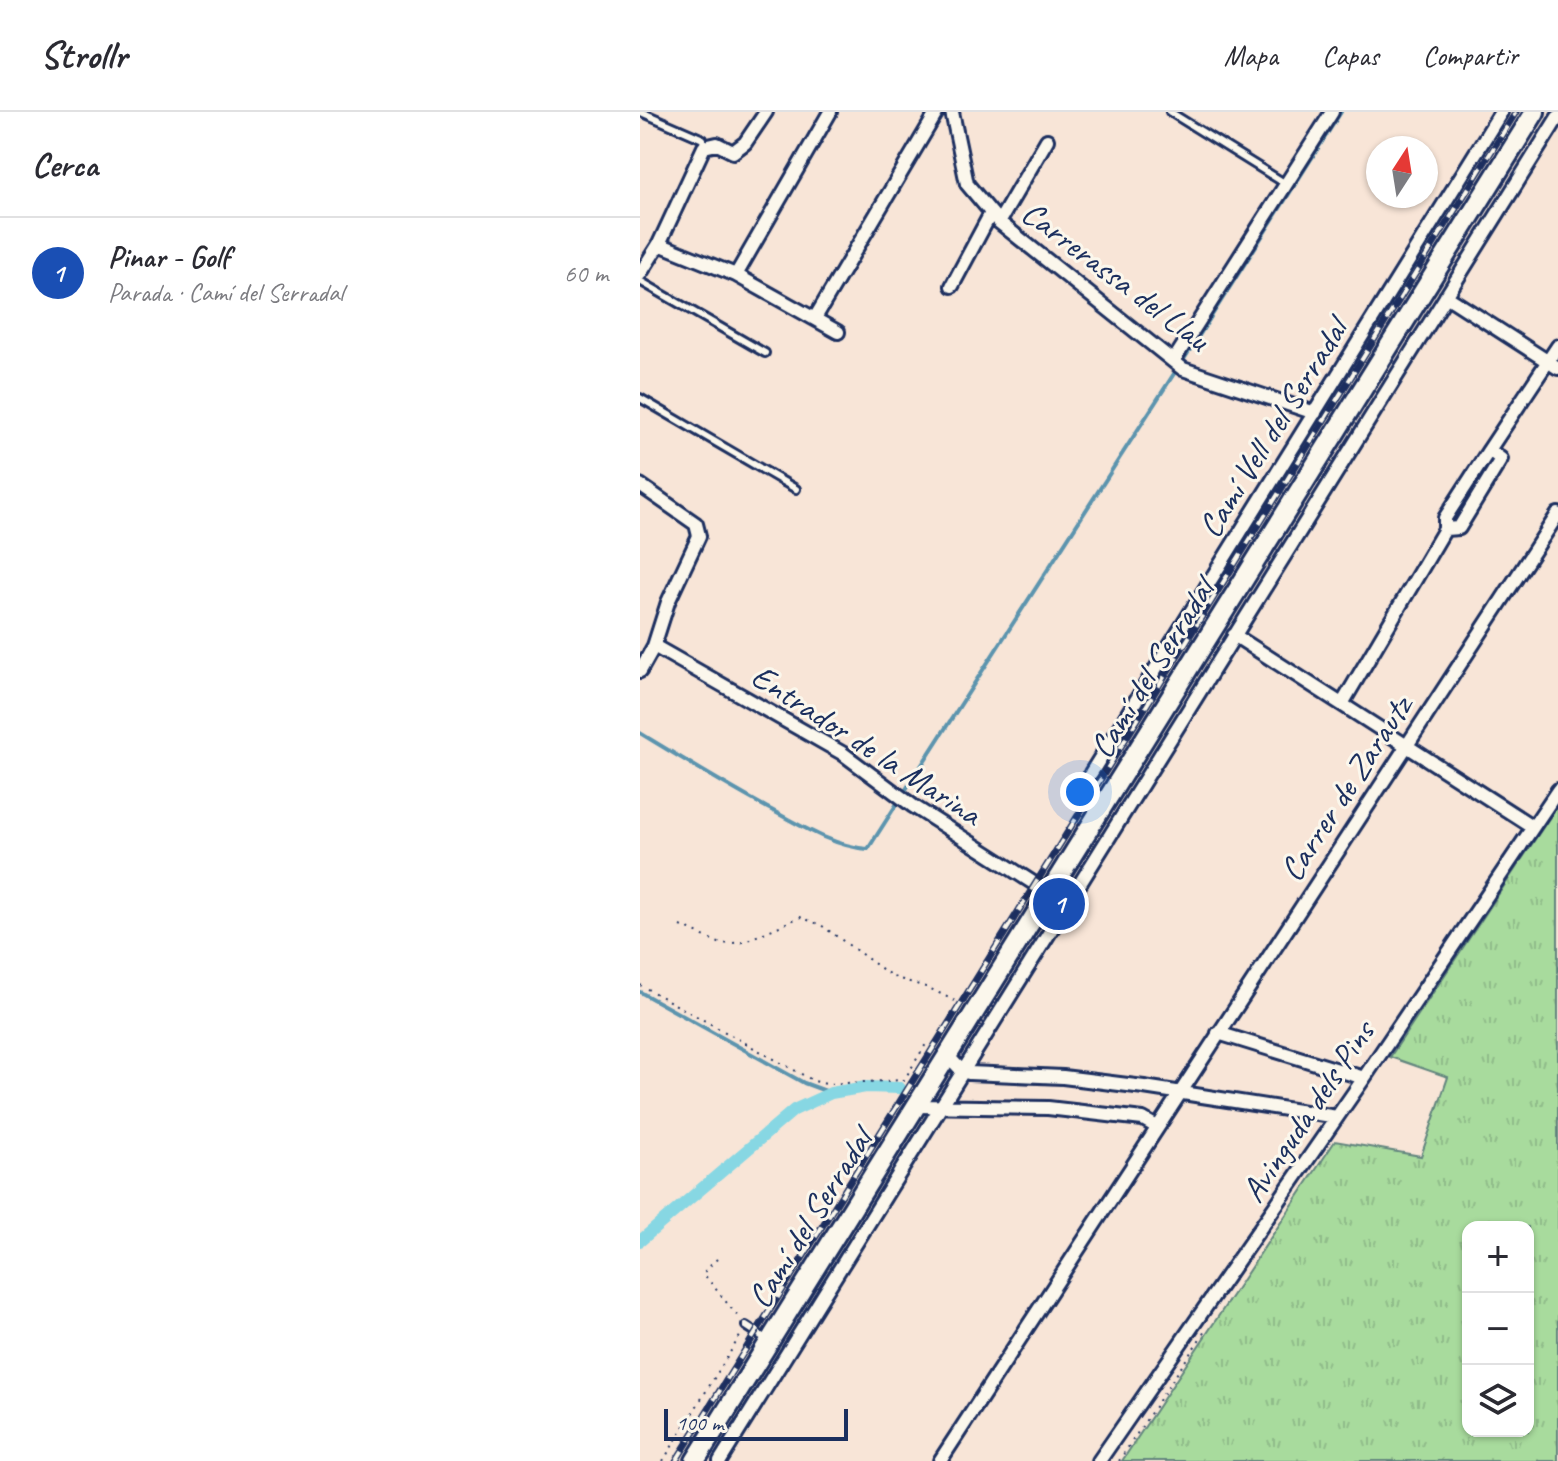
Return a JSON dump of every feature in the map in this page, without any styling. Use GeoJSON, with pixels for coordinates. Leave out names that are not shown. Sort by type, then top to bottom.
{"type":"FeatureCollection","features":[{"type":"Feature","properties":{"kind":"street"},"geometry":{"type":"LineString","coordinates":[[640,274],[659,244],[704,147],[717,144],[733,152],[745,143],[766,112]]}},
{"type":"Feature","properties":{"kind":"street"},"geometry":{"type":"LineString","coordinates":[[736,275],[830,112]]}},
{"type":"Feature","properties":{"kind":"street"},"geometry":{"type":"LineString","coordinates":[[815,318],[937,112]]}},
{"type":"Feature","properties":{"kind":"street","name":"Carrerassa del Llau"},"geometry":{"type":"LineString","coordinates":[[952,112],[967,184],[995,218],[1183,369],[1315,413]]}},
{"type":"Feature","properties":{"kind":"street"},"geometry":{"type":"LineString","coordinates":[[1174,360],[1332,112]]}},
{"type":"Feature","properties":{"kind":"street","name":"Camí Vell del Serradal"},"geometry":{"type":"LineString","coordinates":[[1091,773],[1501,112]]}},
{"type":"Feature","properties":{"kind":"street","name":"Camí del Serradal"},"geometry":{"type":"LineString","coordinates":[[695,1461],[1535,112]]}},
{"type":"Feature","properties":{"kind":"street","name":"Camí del Serradal"},"geometry":{"type":"LineString","coordinates":[[720,1461],[1558,117]]}},
{"type":"Feature","properties":{"kind":"street"},"geometry":{"type":"LineString","coordinates":[[952,286],[1047,140]]}},
{"type":"Feature","properties":{"kind":"street"},"geometry":{"type":"LineString","coordinates":[[659,244],[736,275],[838,332]]}},
{"type":"Feature","properties":{"kind":"street"},"geometry":{"type":"LineString","coordinates":[[1446,296],[1553,365]]}},
{"type":"Feature","properties":{"kind":"street"},"geometry":{"type":"LineString","coordinates":[[1342,704],[1445,529],[1459,528],[1501,459],[1489,450],[1553,365],[1558,346]]}},
{"type":"Feature","properties":{"kind":"street"},"geometry":{"type":"LineString","coordinates":[[640,485],[696,524],[699,536],[668,602],[654,646],[640,671]]}},
{"type":"Feature","properties":{"kind":"street","name":"Carrer de Zarautz"},"geometry":{"type":"LineString","coordinates":[[940,1461],[1558,514]]}},
{"type":"Feature","properties":{"kind":"street"},"geometry":{"type":"LineString","coordinates":[[1234,635],[1533,827]]}},
{"type":"Feature","properties":{"kind":"street","name":"Entrador de la Marina"},"geometry":{"type":"LineString","coordinates":[[654,646],[842,753],[913,806],[1049,893]]}},
{"type":"Feature","properties":{"kind":"street","name":"Avinguda dels Pins"},"geometry":{"type":"LineString","coordinates":[[1099,1461],[1364,1078],[1558,790]]}},
{"type":"Feature","properties":{"kind":"street"},"geometry":{"type":"LineString","coordinates":[[1218,1033],[1364,1078]]}},
{"type":"Feature","properties":{"kind":"street"},"geometry":{"type":"LineString","coordinates":[[948,1056],[962,1071],[1063,1077],[1337,1117]]}},
{"type":"Feature","properties":{"kind":"street"},"geometry":{"type":"LineString","coordinates":[[916,1106],[1048,1108],[1143,1119],[1157,1127]]}},
{"type":"Feature","properties":{"kind":"lane"},"geometry":{"type":"LineString","coordinates":[[641,112],[703,139],[704,147]]}},
{"type":"Feature","properties":{"kind":"lane"},"geometry":{"type":"LineString","coordinates":[[1170,112],[1287,185]]}},
{"type":"Feature","properties":{"kind":"lane"},"geometry":{"type":"LineString","coordinates":[[640,281],[765,353]]}},
{"type":"Feature","properties":{"kind":"lane"},"geometry":{"type":"LineString","coordinates":[[640,398],[796,489]]}},
{"type":"Feature","properties":{"kind":"lane"},"geometry":{"type":"LineString","coordinates":[[746,1326],[770,1341]]}},
{"type":"Feature","properties":{"kind":"path"},"geometry":{"type":"LineString","coordinates":[[681,926],[721,944],[743,942],[800,917],[821,925],[893,977],[929,988],[975,1011]]}},
{"type":"Feature","properties":{"kind":"path"},"geometry":{"type":"LineString","coordinates":[[640,985],[814,1081],[826,1084],[904,1080],[926,1044],[948,1056]]}},
{"type":"Feature","properties":{"kind":"path"},"geometry":{"type":"LineString","coordinates":[[663,1461],[746,1326],[703,1273],[717,1259]]}},
{"type":"Feature","properties":{"kind":"path"},"geometry":{"type":"LineString","coordinates":[[1119,1461],[1208,1329],[1197,1320]]}},
{"type":"Feature","properties":{"kind":"green space"},"geometry":{"type":"Polygon","coordinates":[[[1558,805],[1558,1461],[1122,1461],[1335,1141],[1421,1156],[1448,1077],[1390,1057],[1558,805]]]}},
{"type":"Feature","properties":{"kind":"waterway"},"geometry":{"type":"LineString","coordinates":[[1181,364],[1341,112]]}},
{"type":"Feature","properties":{"kind":"waterway"},"geometry":{"type":"LineString","coordinates":[[903,794],[1177,369]]}},
{"type":"Feature","properties":{"kind":"waterway"},"geometry":{"type":"LineString","coordinates":[[640,733],[814,833],[854,847],[868,849],[898,802]]}},
{"type":"Feature","properties":{"kind":"waterway"},"geometry":{"type":"LineString","coordinates":[[640,992],[804,1083],[831,1093]]}},
{"type":"Feature","properties":{"kind":"waterway"},"geometry":{"type":"LineString","coordinates":[[640,1241],[794,1110],[831,1093],[866,1087],[900,1088]]}},
{"type":"Feature","properties":{"kind":"railway"},"geometry":{"type":"LineString","coordinates":[[676,1461],[1516,112]]}},
{"type":"Feature","properties":{"kind":"place","name":"Pinar - Golf"},"geometry":{"type":"Point","coordinates":[1059,904]}}]}
